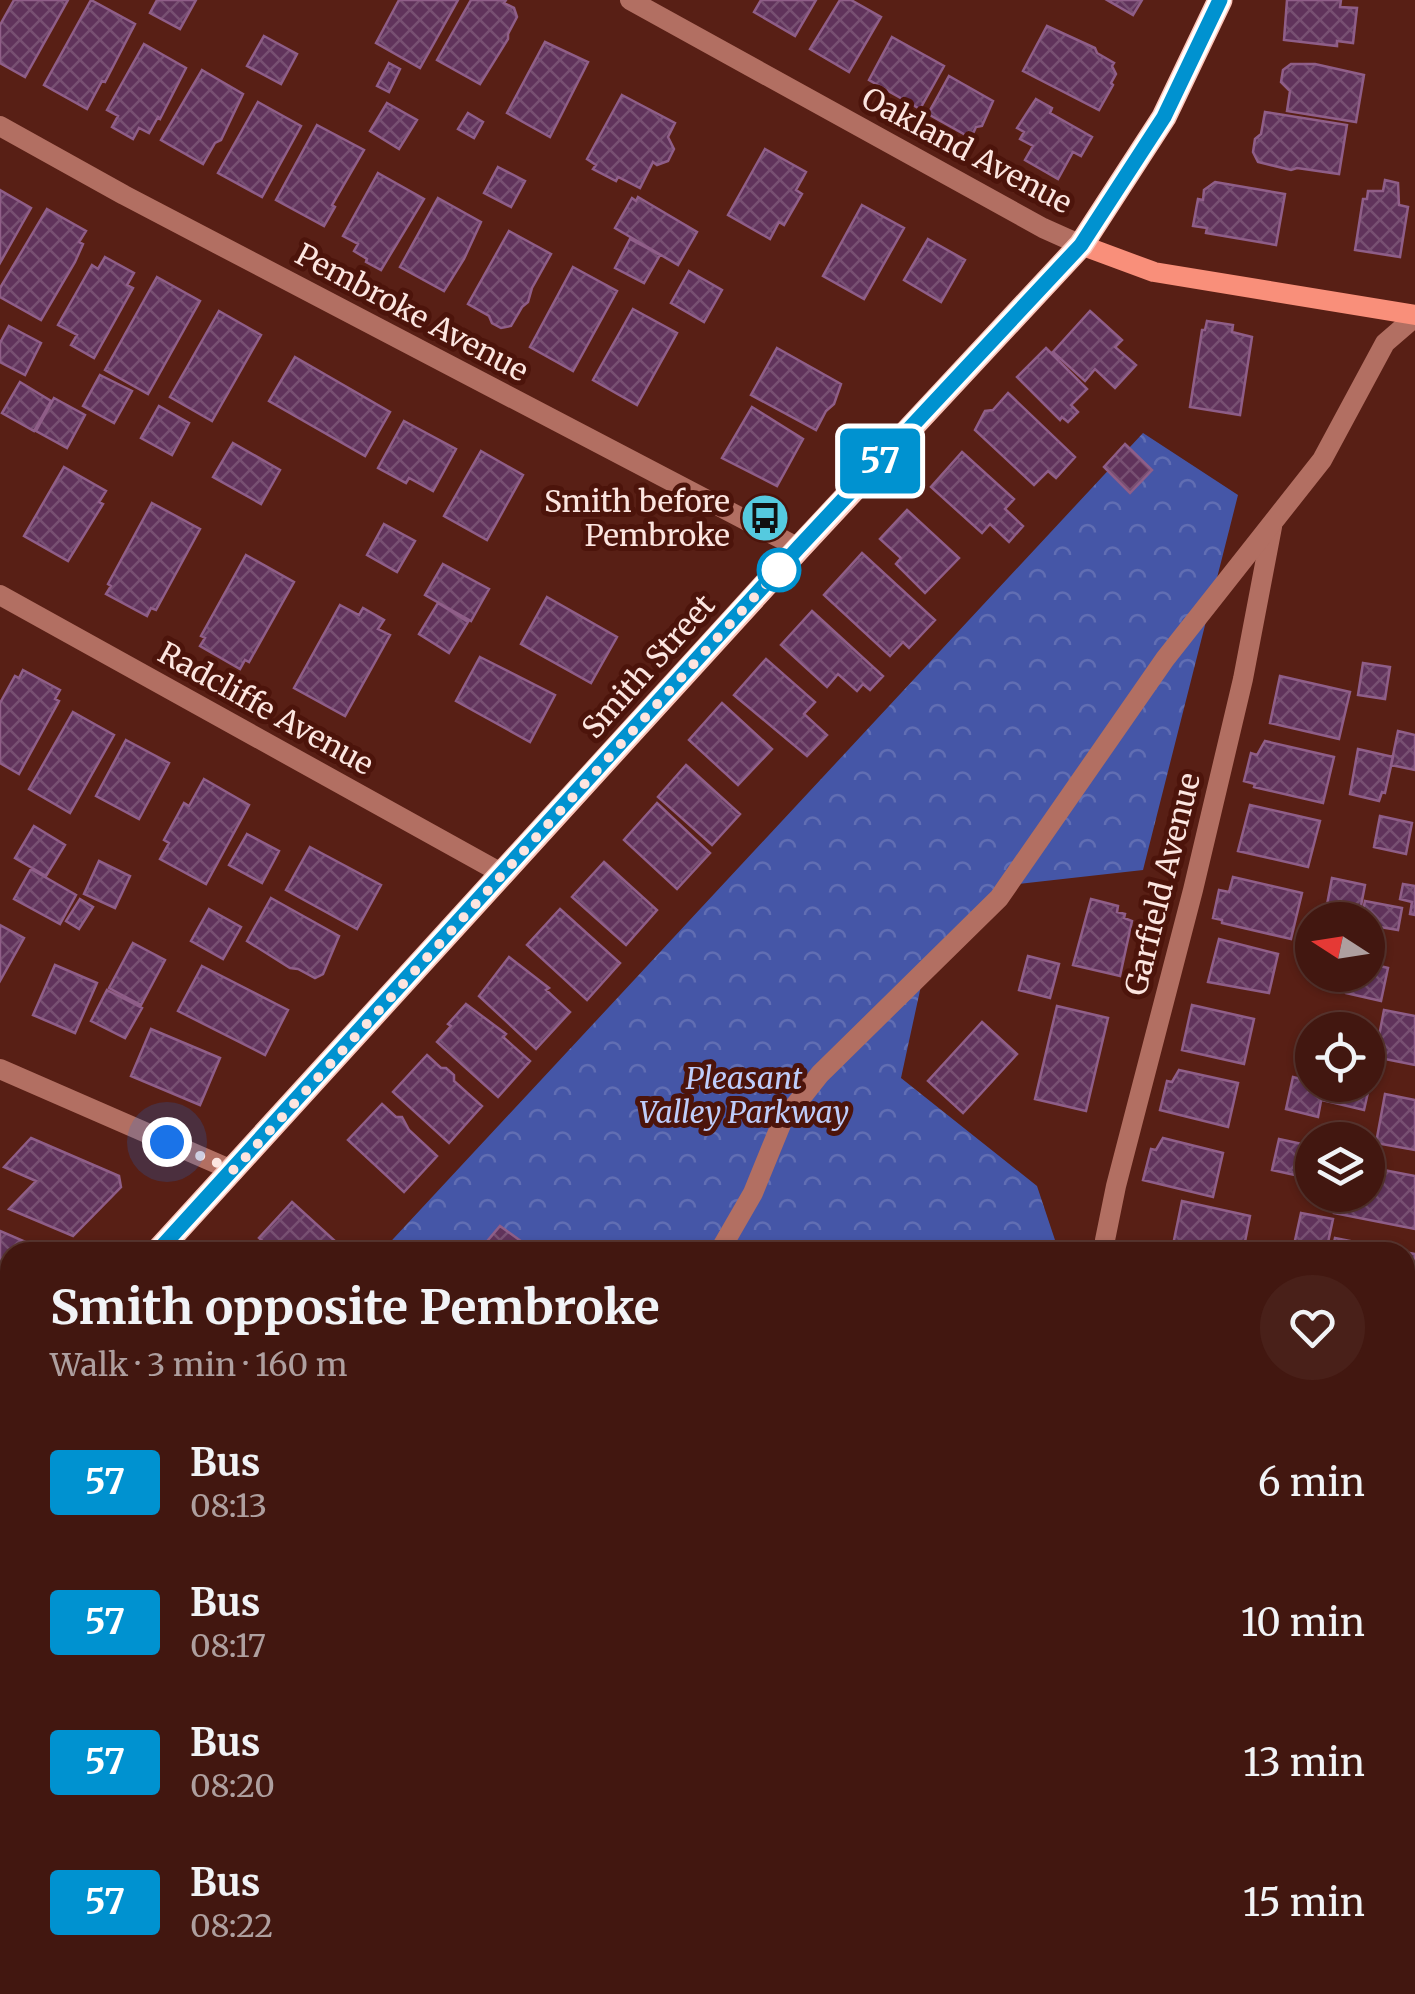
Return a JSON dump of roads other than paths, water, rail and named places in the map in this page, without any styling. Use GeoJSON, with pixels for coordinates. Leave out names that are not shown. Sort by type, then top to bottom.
{"type":"FeatureCollection","features":[{"type":"Feature","properties":{"kind":"main road","name":"Smith Street"},"geometry":{"type":"LineString","coordinates":[[166,1242],[798,548],[1081,245],[1164,117],[1220,0]]}},
{"type":"Feature","properties":{"kind":"main road","name":"Oakland Avenue"},"geometry":{"type":"LineString","coordinates":[[1081,245],[1154,272],[1415,316]]}},
{"type":"Feature","properties":{"kind":"street","name":"Oakland Avenue"},"geometry":{"type":"LineString","coordinates":[[630,0],[1043,228],[1081,245]]}},
{"type":"Feature","properties":{"kind":"street","name":"Pembroke Avenue"},"geometry":{"type":"LineString","coordinates":[[0,126],[124,196],[798,548]]}},
{"type":"Feature","properties":{"kind":"street"},"geometry":{"type":"LineString","coordinates":[[725,1242],[753,1193],[782,1122],[820,1074],[999,898],[1165,659],[1322,460],[1385,343],[1415,316]]}},
{"type":"Feature","properties":{"kind":"street","name":"Garfield Avenue"},"geometry":{"type":"LineString","coordinates":[[1105,1242],[1116,1186],[1194,890],[1272,527]]}},
{"type":"Feature","properties":{"kind":"street","name":"Radcliffe Avenue"},"geometry":{"type":"LineString","coordinates":[[0,595],[503,874]]}},
{"type":"Feature","properties":{"kind":"street"},"geometry":{"type":"LineString","coordinates":[[0,1070],[234,1170]]}},
{"type":"Feature","properties":{"kind":"place","name":"Smith before Pembroke"},"geometry":{"type":"Point","coordinates":[765,518]}},
{"type":"Feature","properties":{"kind":"park label","name":"Pleasant Valley Parkway"},"geometry":{"type":"Point","coordinates":[744,1095]}}]}
